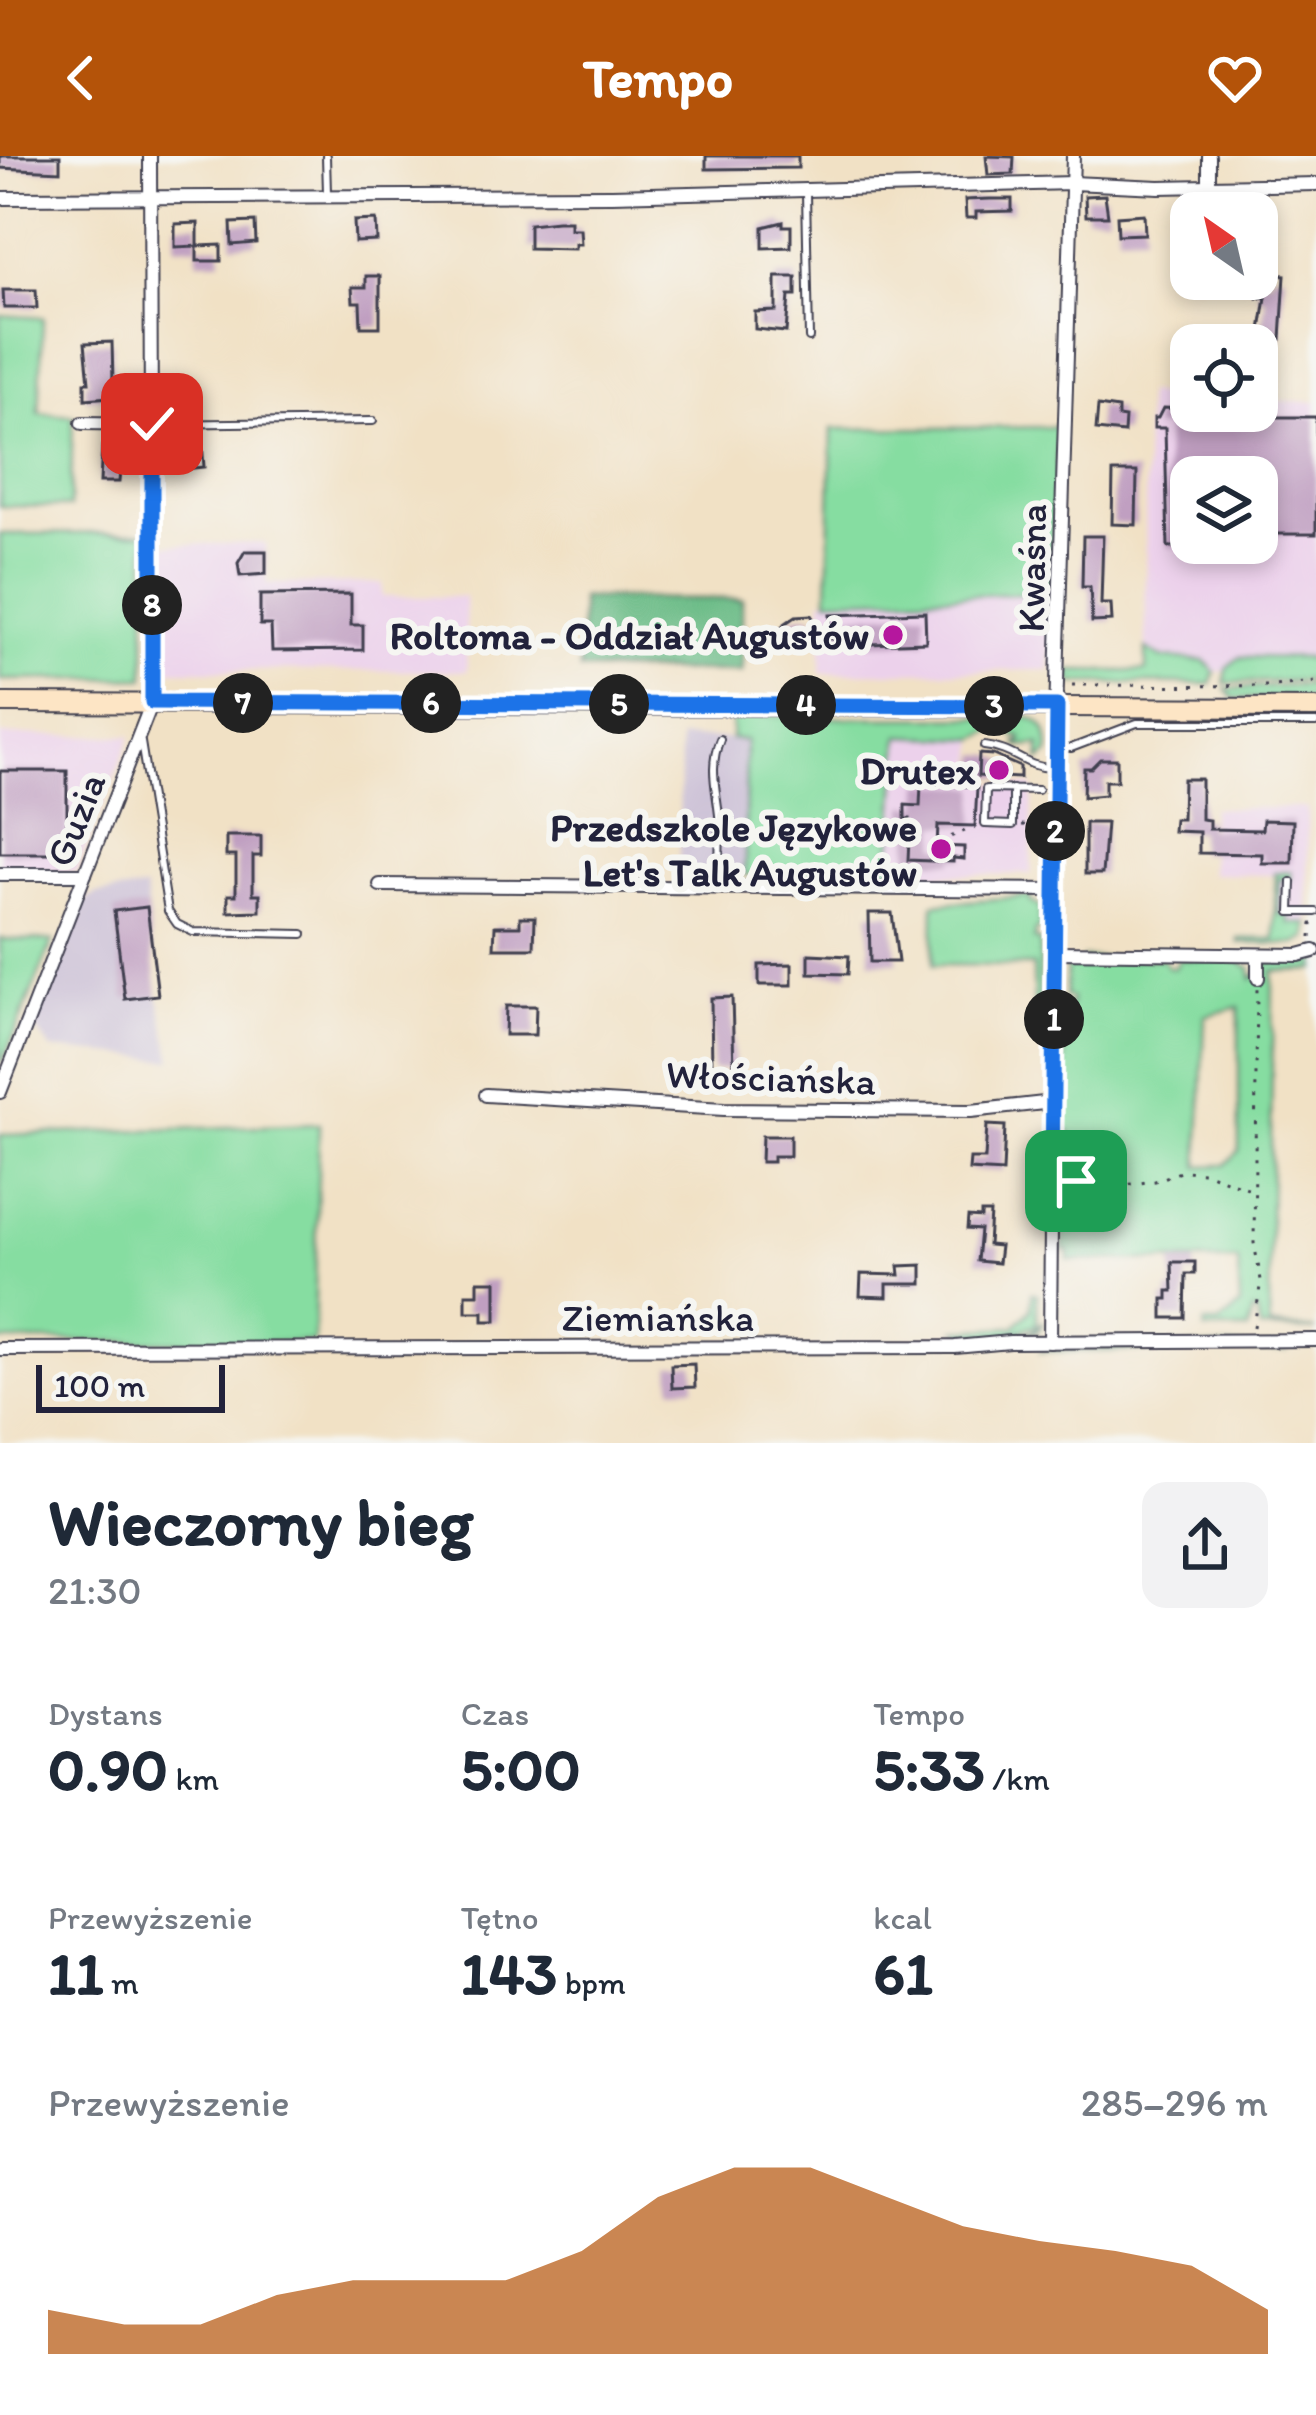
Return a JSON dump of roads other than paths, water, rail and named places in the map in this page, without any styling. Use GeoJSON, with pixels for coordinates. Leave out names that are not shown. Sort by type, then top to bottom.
{"type":"FeatureCollection","features":[{"type":"Feature","properties":{"kind":"main road"},"geometry":{"type":"LineString","coordinates":[[0,703],[1316,709]]}},
{"type":"Feature","properties":{"kind":"street","name":"Guzia"},"geometry":{"type":"LineString","coordinates":[[0,1092],[5,1067],[152,702],[150,156]]}},
{"type":"Feature","properties":{"kind":"street","name":"Kwaśna"},"geometry":{"type":"LineString","coordinates":[[1050,1342],[1055,748],[1073,156]]}},
{"type":"Feature","properties":{"kind":"street"},"geometry":{"type":"LineString","coordinates":[[1209,156],[1209,186]]}},
{"type":"Feature","properties":{"kind":"street"},"geometry":{"type":"LineString","coordinates":[[0,198],[1316,184]]}},
{"type":"Feature","properties":{"kind":"street"},"geometry":{"type":"LineString","coordinates":[[82,423],[152,424]]}},
{"type":"Feature","properties":{"kind":"street"},"geometry":{"type":"LineString","coordinates":[[0,874],[85,874]]}},
{"type":"Feature","properties":{"kind":"street"},"geometry":{"type":"LineString","coordinates":[[380,886],[1055,890]]}},
{"type":"Feature","properties":{"kind":"street"},"geometry":{"type":"LineString","coordinates":[[1055,952],[1258,955],[1315,948]]}},
{"type":"Feature","properties":{"kind":"street"},"geometry":{"type":"LineString","coordinates":[[1258,955],[1258,978]]}},
{"type":"Feature","properties":{"kind":"street","name":"Włościańska"},"geometry":{"type":"LineString","coordinates":[[486,1095],[724,1109],[971,1112],[1053,1102]]}},
{"type":"Feature","properties":{"kind":"street"},"geometry":{"type":"LineString","coordinates":[[1052,1182],[1081,1181]]}},
{"type":"Feature","properties":{"kind":"street","name":"Ziemiańska"},"geometry":{"type":"LineString","coordinates":[[0,1348],[955,1347],[1316,1340]]}},
{"type":"Feature","properties":{"kind":"lane"},"geometry":{"type":"LineString","coordinates":[[326,156],[327,197]]}},
{"type":"Feature","properties":{"kind":"lane"},"geometry":{"type":"LineString","coordinates":[[806,190],[809,338]]}},
{"type":"Feature","properties":{"kind":"lane"},"geometry":{"type":"LineString","coordinates":[[152,424],[373,421]]}},
{"type":"Feature","properties":{"kind":"lane"},"geometry":{"type":"LineString","coordinates":[[1055,748],[1071,748],[1137,723],[1316,723]]}},
{"type":"Feature","properties":{"kind":"lane"},"geometry":{"type":"LineString","coordinates":[[140,738],[168,911],[177,923],[193,932],[303,934]]}},
{"type":"Feature","properties":{"kind":"lane"},"geometry":{"type":"LineString","coordinates":[[720,739],[713,777],[720,823],[717,856],[728,887]]}},
{"type":"Feature","properties":{"kind":"lane"},"geometry":{"type":"LineString","coordinates":[[984,746],[1013,752],[1034,767],[1055,767]]}},
{"type":"Feature","properties":{"kind":"lane"},"geometry":{"type":"LineString","coordinates":[[1013,789],[1013,825],[985,824],[986,789],[1013,789],[1038,790]]}},
{"type":"Feature","properties":{"kind":"lane"},"geometry":{"type":"LineString","coordinates":[[1292,882],[1291,912],[1316,912]]}},
{"type":"Feature","properties":{"kind":"place","name":"Roltoma - Oddział Augustów"},"geometry":{"type":"Point","coordinates":[893,635]}},
{"type":"Feature","properties":{"kind":"place","name":"Drutex"},"geometry":{"type":"Point","coordinates":[999,770]}},
{"type":"Feature","properties":{"kind":"place","name":"Przedszkole Językowe Let's Talk Augustów"},"geometry":{"type":"Point","coordinates":[941,849]}}]}
